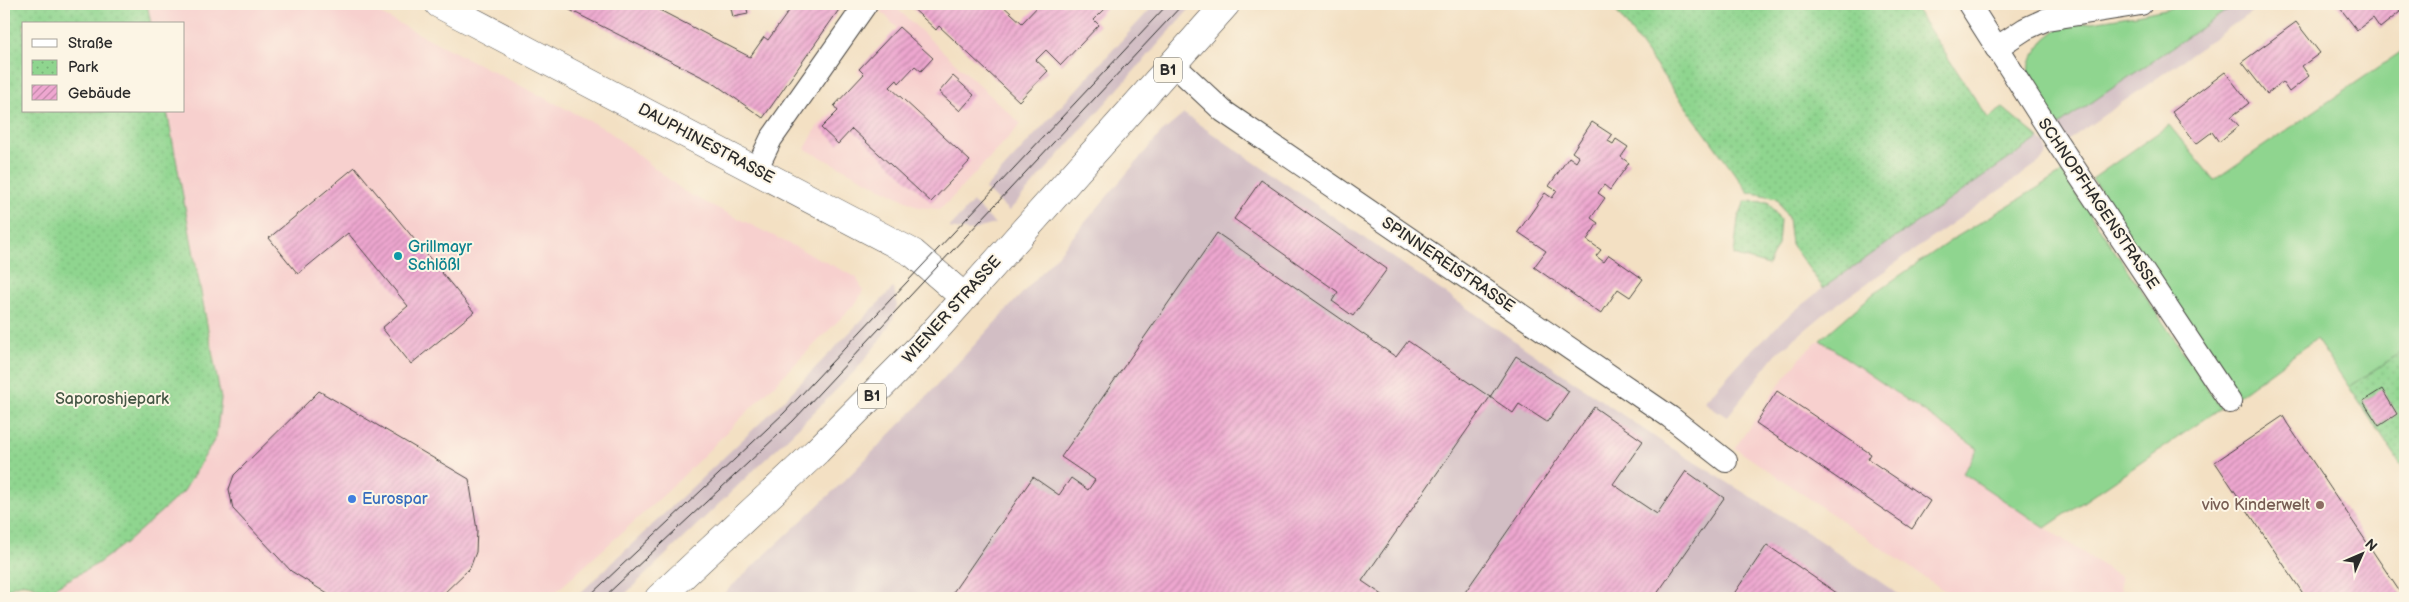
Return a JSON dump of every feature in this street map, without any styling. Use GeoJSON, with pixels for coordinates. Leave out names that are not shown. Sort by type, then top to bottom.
{"type":"FeatureCollection","features":[{"type":"Feature","properties":{"kind":"main road","name":"DAUPHINESTRASSE"},"geometry":{"type":"LineString","coordinates":[[439,4],[913,253],[964,297]]}},
{"type":"Feature","properties":{"kind":"main road","name":"WIENER STRASSE"},"geometry":{"type":"LineString","coordinates":[[659,598],[817,451],[917,351],[1226,4]]}},
{"type":"Feature","properties":{"kind":"street"},"geometry":{"type":"LineString","coordinates":[[756,170],[771,139],[866,4]]}},
{"type":"Feature","properties":{"kind":"street","name":"SCHNOPFHAGENSTRASSE"},"geometry":{"type":"LineString","coordinates":[[1969,4],[1996,48],[2230,402]]}},
{"type":"Feature","properties":{"kind":"street"},"geometry":{"type":"LineString","coordinates":[[1996,48],[2025,29],[2047,19],[2141,4]]}},
{"type":"Feature","properties":{"kind":"street","name":"SPINNEREISTRASSE"},"geometry":{"type":"LineString","coordinates":[[1173,64],[1223,111],[1670,417],[1726,461]]}},
{"type":"Feature","properties":{"kind":"shaded area"},"geometry":{"type":"Polygon","coordinates":[[[147,4],[361,4],[607,130],[685,192],[856,277],[863,290],[858,301],[668,491],[549,598],[56,598],[46,592],[97,564],[127,542],[216,365],[167,112],[185,112],[185,22],[151,22],[147,4]]]}},
{"type":"Feature","properties":{"kind":"shaded area"},"geometry":{"type":"Polygon","coordinates":[[[887,4],[892,4],[1021,124],[947,203],[939,209],[918,207],[805,149],[817,127],[838,106],[835,103],[861,75],[857,71],[897,28],[881,11],[887,4]]]}},
{"type":"Feature","properties":{"kind":"shaded area"},"geometry":{"type":"Polygon","coordinates":[[[1155,4],[1194,4],[1009,211],[985,189],[1155,4]]]}},
{"type":"Feature","properties":{"kind":"shaded area"},"geometry":{"type":"Polygon","coordinates":[[[2236,4],[2263,4],[2067,141],[2057,126],[2236,4]]]}},
{"type":"Feature","properties":{"kind":"shaded area"},"geometry":{"type":"Polygon","coordinates":[[[1184,114],[1662,442],[1795,524],[1904,598],[719,598],[844,481],[916,408],[1054,259],[1161,133],[1184,114]]]}},
{"type":"Feature","properties":{"kind":"shaded area"},"geometry":{"type":"Polygon","coordinates":[[[2039,138],[2046,145],[2047,152],[2041,161],[1829,310],[1776,354],[1727,417],[1704,402],[1743,359],[1788,316],[1823,288],[2039,138]]]}},
{"type":"Feature","properties":{"kind":"shaded area"},"geometry":{"type":"Polygon","coordinates":[[[973,202],[995,224],[969,231],[949,228],[973,202]]]}},
{"type":"Feature","properties":{"kind":"shaded area"},"geometry":{"type":"Polygon","coordinates":[[[894,287],[897,306],[893,319],[880,340],[856,370],[803,423],[621,598],[575,598],[777,407],[894,287]]]}},
{"type":"Feature","properties":{"kind":"shaded area"},"geometry":{"type":"Polygon","coordinates":[[[1820,340],[1978,450],[1963,473],[2120,577],[2121,598],[1955,598],[1735,448],[1779,385],[1805,352],[1820,340]]]}},
{"type":"Feature","properties":{"kind":"green space","name":"Saporoshjepark"},"geometry":{"type":"Polygon","coordinates":[[[4,4],[147,4],[151,22],[22,22],[22,112],[167,112],[221,399],[216,437],[184,491],[127,542],[97,564],[46,592],[35,586],[20,584],[4,593],[4,4]]]}},
{"type":"Feature","properties":{"kind":"green space"},"geometry":{"type":"Polygon","coordinates":[[[1611,4],[1902,4],[1915,8],[1988,118],[2003,108],[2039,138],[1823,288],[1791,244],[1788,218],[1777,198],[1748,192],[1611,4]]]}},
{"type":"Feature","properties":{"kind":"green space"},"geometry":{"type":"Polygon","coordinates":[[[2190,4],[2236,4],[2057,126],[2026,77],[2032,58],[2045,39],[2060,27],[2190,4]]]}},
{"type":"Feature","properties":{"kind":"green space"},"geometry":{"type":"Polygon","coordinates":[[[2405,49],[2405,350],[2349,387],[2316,339],[2238,396],[2092,179],[2169,125],[2214,180],[2405,49]]]}},
{"type":"Feature","properties":{"kind":"green space"},"geometry":{"type":"Polygon","coordinates":[[[2062,173],[2221,408],[2045,528],[1963,473],[1978,449],[1820,340],[1873,294],[1953,239],[2062,173]]]}},
{"type":"Feature","properties":{"kind":"green space"},"geometry":{"type":"Polygon","coordinates":[[[1745,201],[1768,202],[1780,220],[1778,245],[1768,265],[1734,255],[1738,219],[1745,201]]]}},
{"type":"Feature","properties":{"kind":"green space"},"geometry":{"type":"Polygon","coordinates":[[[2405,350],[2405,471],[2349,387],[2405,350]]]}},
{"type":"Feature","properties":{"kind":"building"},"geometry":{"type":"Polygon","coordinates":[[[558,4],[648,4],[750,57],[764,37],[768,40],[794,4],[843,4],[763,118],[712,82],[558,4]]]}},
{"type":"Feature","properties":{"kind":"building"},"geometry":{"type":"Polygon","coordinates":[[[730,4],[746,4],[748,14],[733,17],[730,4]]]}},
{"type":"Feature","properties":{"kind":"building"},"geometry":{"type":"Polygon","coordinates":[[[908,4],[1001,4],[1022,23],[1040,4],[1110,4],[1094,20],[1099,25],[1061,65],[1046,50],[1036,60],[1048,71],[1019,101],[939,26],[936,30],[908,4]]]}},
{"type":"Feature","properties":{"kind":"building"},"geometry":{"type":"Polygon","coordinates":[[[2337,4],[2394,4],[2400,12],[2380,28],[2373,18],[2357,30],[2337,4]]]}},
{"type":"Feature","properties":{"kind":"building"},"geometry":{"type":"Polygon","coordinates":[[[2296,22],[2320,53],[2302,66],[2309,76],[2289,92],[2282,82],[2267,94],[2242,62],[2296,22]]]}},
{"type":"Feature","properties":{"kind":"building"},"geometry":{"type":"Polygon","coordinates":[[[899,27],[933,58],[921,71],[915,66],[899,83],[897,80],[890,87],[970,161],[931,202],[852,129],[838,144],[821,128],[838,111],[834,106],[864,74],[859,69],[899,27]]]}},
{"type":"Feature","properties":{"kind":"building"},"geometry":{"type":"Polygon","coordinates":[[[2225,72],[2249,103],[2231,117],[2239,126],[2219,142],[2212,132],[2196,144],[2172,112],[2225,72]]]}},
{"type":"Feature","properties":{"kind":"building"},"geometry":{"type":"Polygon","coordinates":[[[953,76],[974,95],[960,111],[939,92],[953,76]]]}},
{"type":"Feature","properties":{"kind":"building"},"geometry":{"type":"Polygon","coordinates":[[[1592,122],[1612,135],[1608,141],[1613,144],[1616,139],[1628,147],[1621,157],[1629,163],[1610,190],[1604,185],[1598,193],[1605,198],[1591,218],[1598,223],[1587,240],[1601,250],[1596,256],[1604,262],[1609,255],[1643,279],[1630,297],[1618,289],[1601,314],[1534,267],[1546,251],[1518,232],[1545,193],[1552,198],[1557,191],[1549,186],[1569,157],[1576,162],[1579,157],[1572,152],[1592,122]]]}},
{"type":"Feature","properties":{"kind":"building","name":"Grillmayr Schlößl"},"geometry":{"type":"Polygon","coordinates":[[[355,167],[474,312],[411,364],[382,328],[408,306],[348,233],[298,274],[269,238],[355,167]]]}},
{"type":"Feature","properties":{"kind":"building"},"geometry":{"type":"Polygon","coordinates":[[[1261,180],[1387,269],[1353,316],[1332,301],[1338,292],[1234,219],[1261,180]]]}},
{"type":"Feature","properties":{"kind":"building"},"geometry":{"type":"Polygon","coordinates":[[[1217,233],[1396,357],[1408,341],[1490,397],[1362,581],[1387,598],[949,598],[1033,477],[1059,495],[1071,478],[1088,490],[1095,480],[1061,457],[1217,233]]]}},
{"type":"Feature","properties":{"kind":"building"},"geometry":{"type":"Polygon","coordinates":[[[1516,356],[1569,391],[1547,422],[1519,404],[1513,413],[1490,397],[1516,356]]]}},
{"type":"Feature","properties":{"kind":"building"},"geometry":{"type":"Polygon","coordinates":[[[2382,389],[2397,414],[2379,426],[2363,401],[2382,389]]]}},
{"type":"Feature","properties":{"kind":"building","name":"Eurospar"},"geometry":{"type":"Polygon","coordinates":[[[319,391],[469,479],[477,530],[476,552],[470,568],[439,598],[334,598],[291,571],[233,509],[229,489],[234,475],[319,391]]]}},
{"type":"Feature","properties":{"kind":"building"},"geometry":{"type":"Polygon","coordinates":[[[1777,391],[1871,454],[1868,459],[1930,501],[1912,529],[1756,423],[1777,391]]]}},
{"type":"Feature","properties":{"kind":"building"},"geometry":{"type":"Polygon","coordinates":[[[1594,407],[1643,441],[1613,484],[1657,514],[1686,471],[1724,498],[1654,598],[1461,598],[1594,407]]]}},
{"type":"Feature","properties":{"kind":"building"},"geometry":{"type":"Polygon","coordinates":[[[2283,416],[2404,598],[2306,598],[2215,462],[2283,416]]]}},
{"type":"Feature","properties":{"kind":"building"},"geometry":{"type":"Polygon","coordinates":[[[1767,545],[1844,598],[1731,598],[1767,545]]]}},
{"type":"Feature","properties":{"kind":"tram line"},"geometry":{"type":"LineString","coordinates":[[587,598],[784,413],[1168,4]]}},
{"type":"Feature","properties":{"kind":"tram line"},"geometry":{"type":"LineString","coordinates":[[603,598],[793,421],[1183,4]]}},
{"type":"Feature","properties":{"kind":"place","name":"Grillmayr Schlößl"},"geometry":{"type":"Point","coordinates":[398,256]}},
{"type":"Feature","properties":{"kind":"place","name":"Eurospar"},"geometry":{"type":"Point","coordinates":[352,499]}},
{"type":"Feature","properties":{"kind":"place","name":"vivo Kinderwelt"},"geometry":{"type":"Point","coordinates":[2320,505]}}]}
